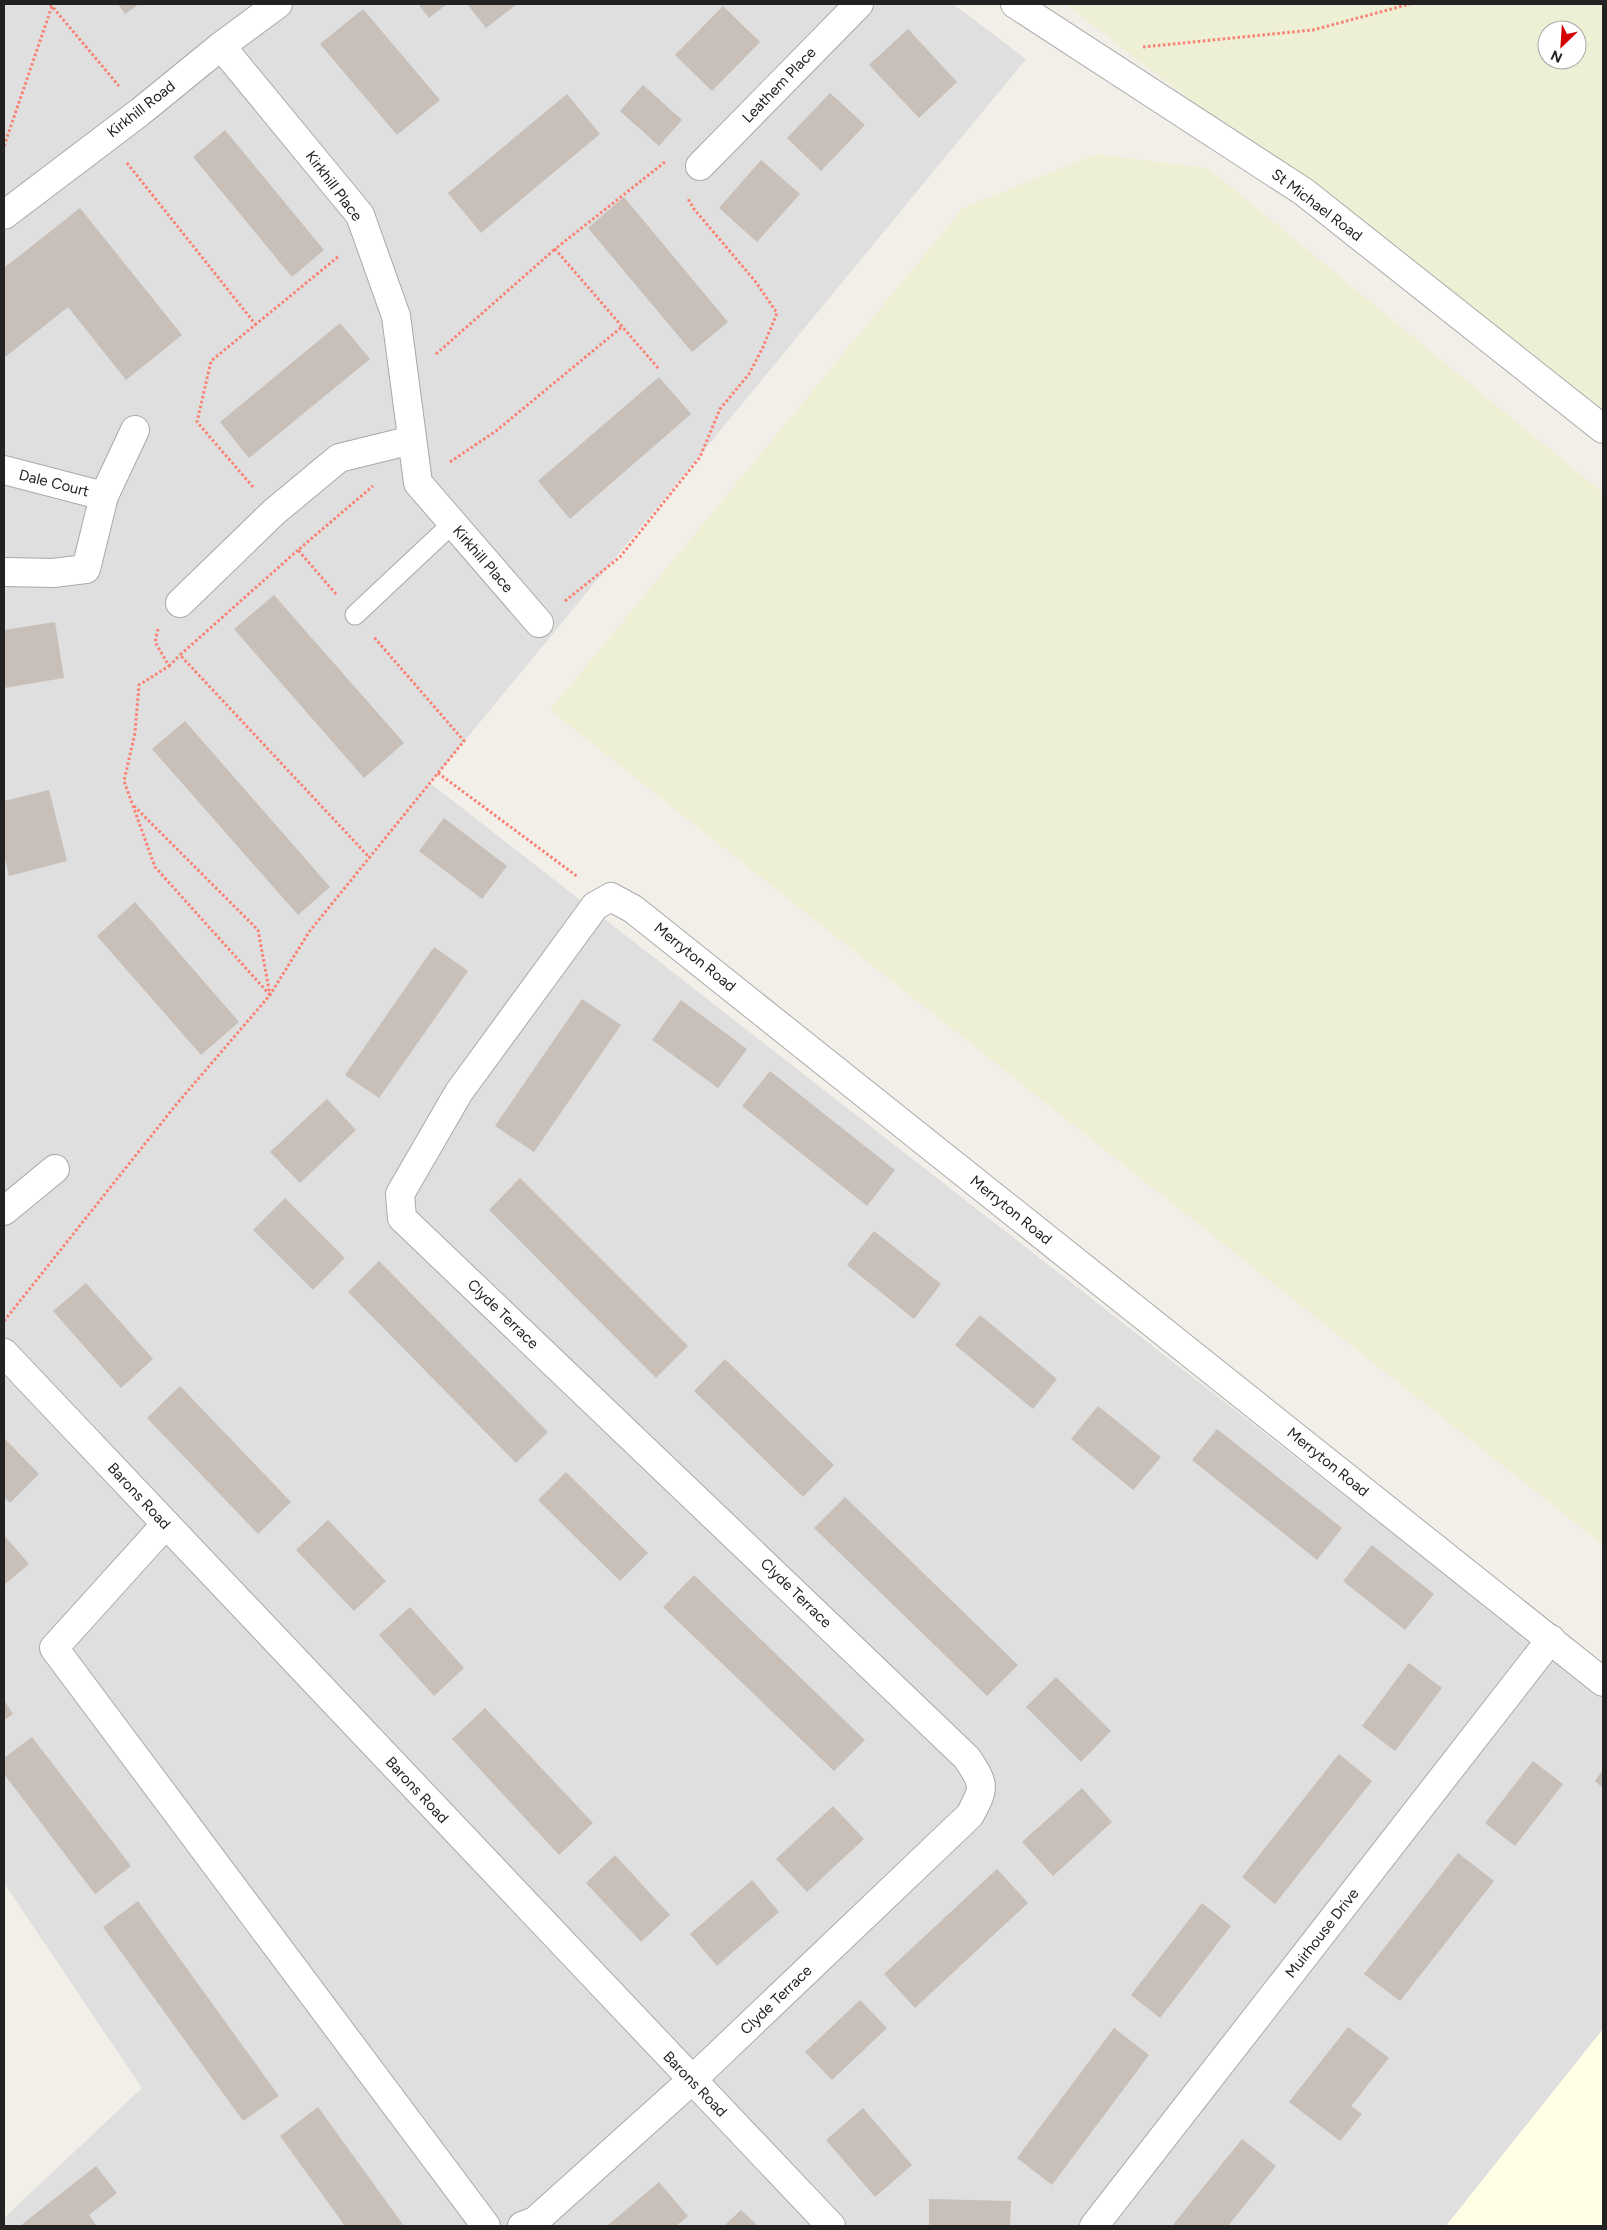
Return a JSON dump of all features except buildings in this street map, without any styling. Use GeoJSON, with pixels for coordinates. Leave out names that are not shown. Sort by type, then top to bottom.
{"type":"FeatureCollection","features":[{"type":"Feature","properties":{"kind":"street","name":"Kirkhill Road"},"geometry":{"type":"LineString","coordinates":[[4,215],[140,112],[221,46],[278,4]]}},
{"type":"Feature","properties":{"kind":"street","name":"Leathem Place"},"geometry":{"type":"LineString","coordinates":[[700,166],[859,4]]}},
{"type":"Feature","properties":{"kind":"street","name":"St Michael Road"},"geometry":{"type":"LineString","coordinates":[[1015,4],[1304,192],[1603,429]]}},
{"type":"Feature","properties":{"kind":"street","name":"Kirkhill Place"},"geometry":{"type":"LineString","coordinates":[[221,46],[360,215],[396,316],[417,476],[452,524],[538,623]]}},
{"type":"Feature","properties":{"kind":"street","name":"Dale Court"},"geometry":{"type":"LineString","coordinates":[[4,572],[53,573],[86,569],[104,496],[136,430]]}},
{"type":"Feature","properties":{"kind":"street"},"geometry":{"type":"LineString","coordinates":[[180,603],[274,512],[339,458],[412,440]]}},
{"type":"Feature","properties":{"kind":"street","name":"Dale Court"},"geometry":{"type":"LineString","coordinates":[[4,470],[104,496]]}},
{"type":"Feature","properties":{"kind":"street","name":"Clyde Terrace"},"geometry":{"type":"LineString","coordinates":[[522,2226],[535,2221],[692,2080],[970,1815],[980,1796],[981,1778],[968,1758],[402,1218],[400,1194],[459,1092],[595,906],[611,897]]}},
{"type":"Feature","properties":{"kind":"street","name":"Merryton Road"},"geometry":{"type":"LineString","coordinates":[[611,897],[634,908],[1603,1682]]}},
{"type":"Feature","properties":{"kind":"street"},"geometry":{"type":"LineString","coordinates":[[4,1211],[55,1169]]}},
{"type":"Feature","properties":{"kind":"street","name":"Barons Road"},"geometry":{"type":"LineString","coordinates":[[4,1353],[831,2226]]}},
{"type":"Feature","properties":{"kind":"street"},"geometry":{"type":"LineString","coordinates":[[166,1524],[54,1648],[486,2226]]}},
{"type":"Feature","properties":{"kind":"street","name":"Muirhouse Drive"},"geometry":{"type":"LineString","coordinates":[[1094,2226],[1550,1639]]}},
{"type":"Feature","properties":{"kind":"lane"},"geometry":{"type":"LineString","coordinates":[[355,616],[452,524]]}},
{"type":"Feature","properties":{"kind":"path"},"geometry":{"type":"LineString","coordinates":[[1089,52],[1313,30],[1410,4]]}},
{"type":"Feature","properties":{"kind":"path"},"geometry":{"type":"LineString","coordinates":[[51,5],[140,112]]}},
{"type":"Feature","properties":{"kind":"path"},"geometry":{"type":"LineString","coordinates":[[4,146],[51,5]]}},
{"type":"Feature","properties":{"kind":"path"},"geometry":{"type":"LineString","coordinates":[[106,137],[256,325]]}},
{"type":"Feature","properties":{"kind":"path"},"geometry":{"type":"LineString","coordinates":[[405,381],[556,248],[665,162],[670,170]]}},
{"type":"Feature","properties":{"kind":"path"},"geometry":{"type":"LineString","coordinates":[[538,623],[620,557],[700,457],[720,409],[749,374],[777,313],[754,281],[694,209],[684,193]]}},
{"type":"Feature","properties":{"kind":"path"},"geometry":{"type":"LineString","coordinates":[[274,512],[197,422],[211,362],[366,233]]}},
{"type":"Feature","properties":{"kind":"path"},"geometry":{"type":"LineString","coordinates":[[556,248],[658,368]]}},
{"type":"Feature","properties":{"kind":"path"},"geometry":{"type":"LineString","coordinates":[[270,996],[155,867],[124,780],[135,733],[138,685],[169,666],[385,475],[417,476],[496,431],[623,326]]}},
{"type":"Feature","properties":{"kind":"path"},"geometry":{"type":"LineString","coordinates":[[4,1322],[175,1106],[270,996],[309,932],[464,741],[298,550]]}},
{"type":"Feature","properties":{"kind":"path"},"geometry":{"type":"LineString","coordinates":[[169,666],[154,642],[161,618],[180,603]]}},
{"type":"Feature","properties":{"kind":"path"},"geometry":{"type":"LineString","coordinates":[[180,655],[370,858]]}},
{"type":"Feature","properties":{"kind":"path"},"geometry":{"type":"LineString","coordinates":[[438,773],[584,882],[611,897]]}},
{"type":"Feature","properties":{"kind":"path"},"geometry":{"type":"LineString","coordinates":[[132,804],[258,930],[270,996]]}},
{"type":"Feature","properties":{"kind":"shaded area"},"geometry":{"type":"Polygon","coordinates":[[[4,4],[953,4],[1026,59],[430,783],[1603,1697],[1603,2029],[1446,2226],[4,2226],[4,2218],[142,2088],[4,1883],[4,4]]]}},
{"type":"Feature","properties":{"kind":"shaded area"},"geometry":{"type":"Polygon","coordinates":[[[1065,4],[1603,4],[1603,416],[1065,4]]]}},
{"type":"Feature","properties":{"kind":"shaded area"},"geometry":{"type":"Polygon","coordinates":[[[1096,154],[1208,168],[1603,493],[1603,1545],[550,710],[963,208],[1096,154]]]}},
{"type":"Feature","properties":{"kind":"shaded area"},"geometry":{"type":"Polygon","coordinates":[[[1603,2029],[1603,2226],[1446,2226],[1603,2029]]]}}]}
